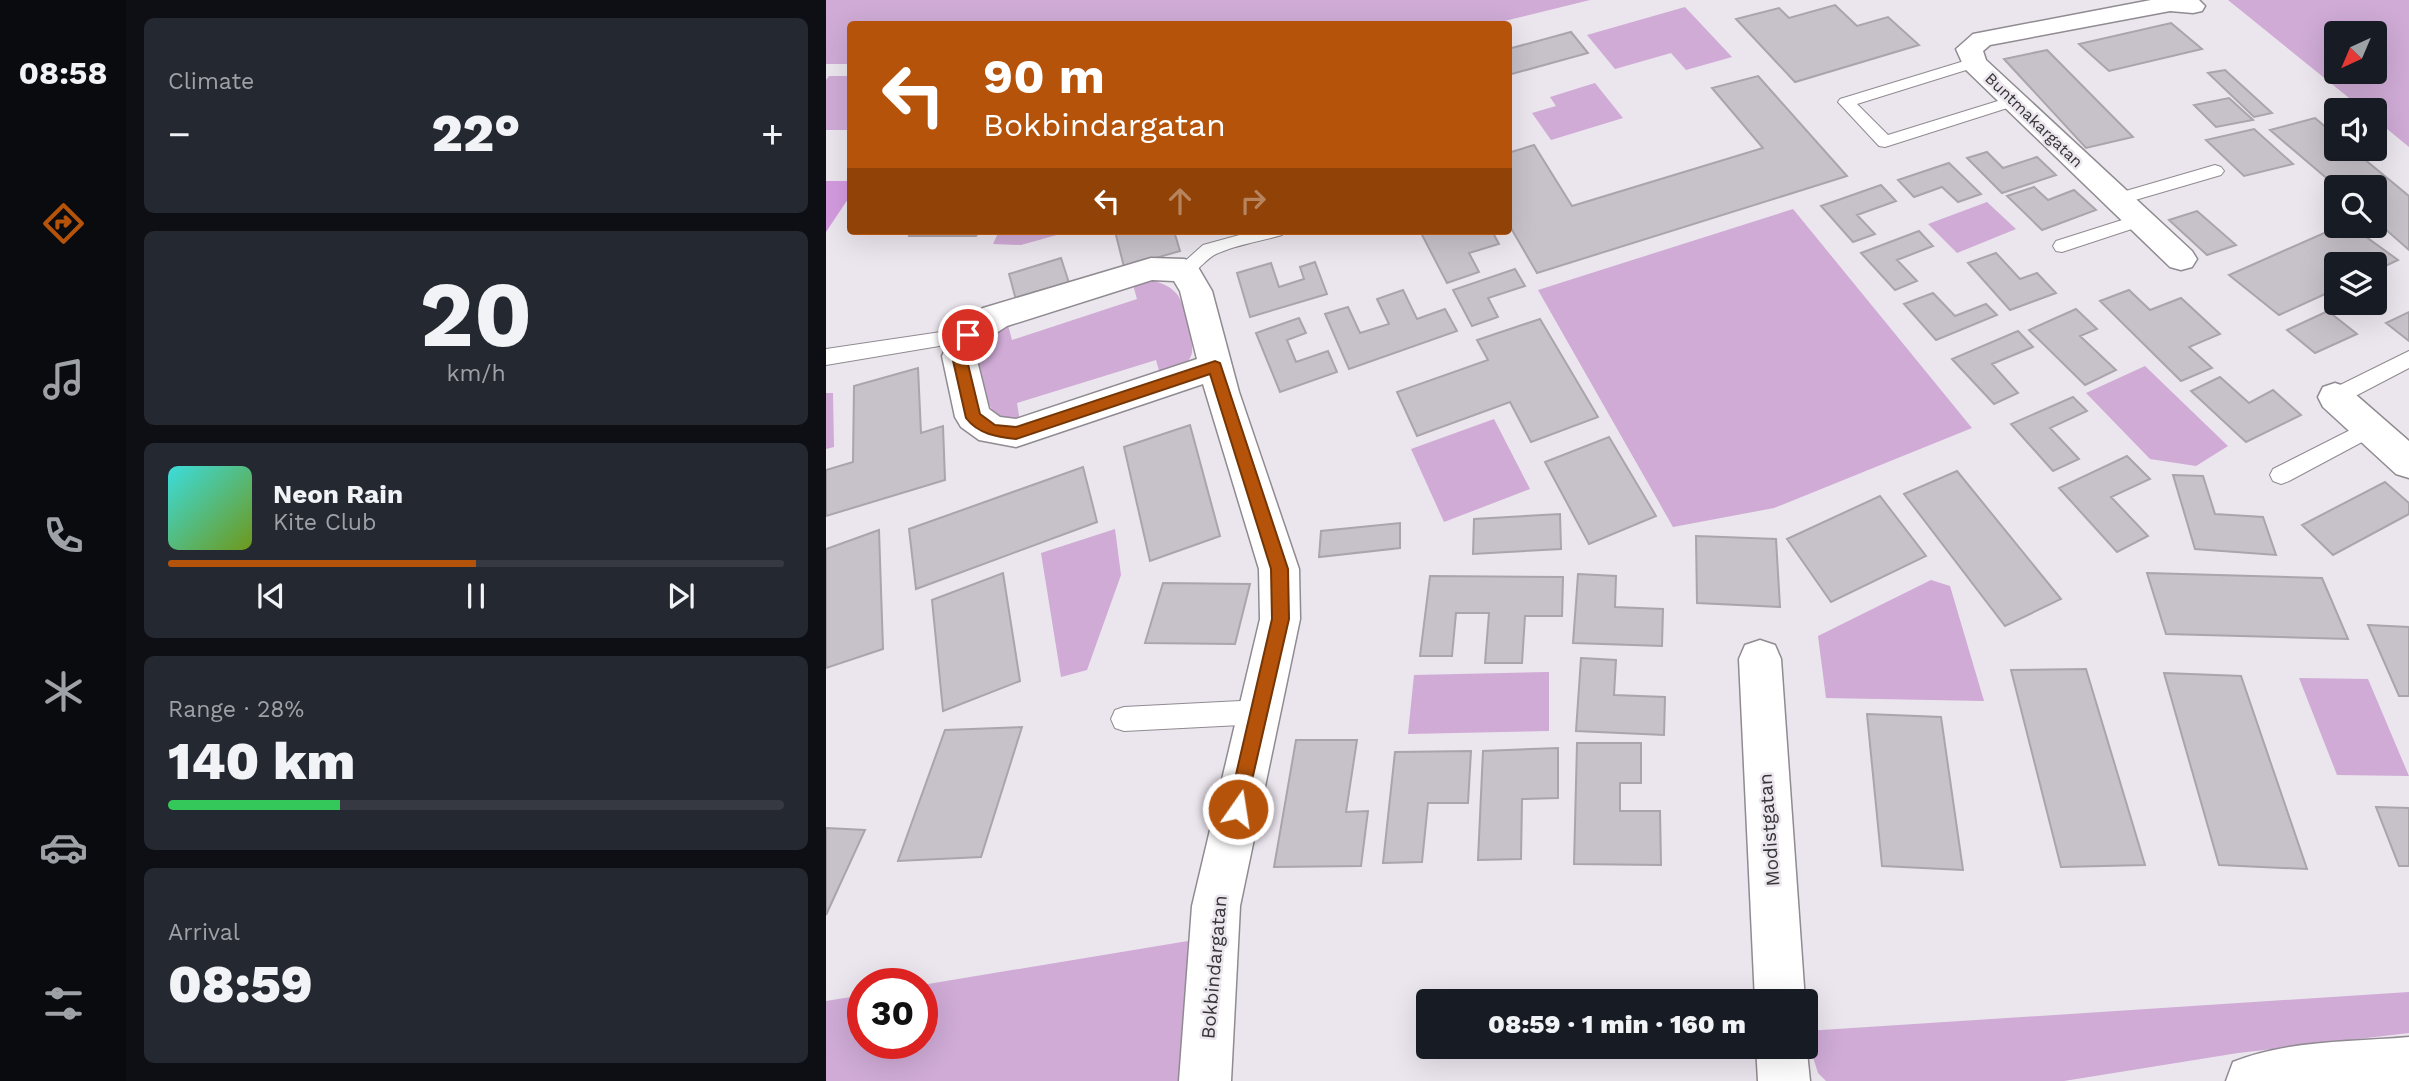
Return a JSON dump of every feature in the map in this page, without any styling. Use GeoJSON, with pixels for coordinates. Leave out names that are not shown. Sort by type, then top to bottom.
{"type":"FeatureCollection","features":[{"type":"Feature","properties":{"kind":"street","name":"Buntmakargatan"},"geometry":{"type":"LineString","coordinates":[[2181,259],[1974,63],[1969,49],[1982,39],[2170,4],[2193,6]]}},
{"type":"Feature","properties":{"kind":"street"},"geometry":{"type":"LineString","coordinates":[[1184,270],[1151,269],[995,317],[968,335],[959,356],[973,418],[992,430],[1016,433],[1215,366]]}},
{"type":"Feature","properties":{"kind":"street","name":"Bokbindargatan"},"geometry":{"type":"LineString","coordinates":[[1184,270],[1196,291],[1215,366],[1279,569],[1280,619],[1216,906],[1205,1081]]}},
{"type":"Feature","properties":{"kind":"street"},"geometry":{"type":"LineString","coordinates":[[2335,397],[2409,463]]}},
{"type":"Feature","properties":{"kind":"street","name":"Modistgatan"},"geometry":{"type":"LineString","coordinates":[[1760,659],[1779,989]]}},
{"type":"Feature","properties":{"kind":"street"},"geometry":{"type":"LineString","coordinates":[[1783,1059],[1784,1081]]}},
{"type":"Feature","properties":{"kind":"street"},"geometry":{"type":"LineString","coordinates":[[2252,1081],[2298,1073],[2409,1063]]}},
{"type":"Feature","properties":{"kind":"lane"},"geometry":{"type":"LineString","coordinates":[[1974,63],[1846,102],[1885,142],[2014,101]]}},
{"type":"Feature","properties":{"kind":"lane"},"geometry":{"type":"LineString","coordinates":[[2119,199],[2215,171]]}},
{"type":"Feature","properties":{"kind":"lane"},"geometry":{"type":"LineString","coordinates":[[2062,246],[2141,220]]}},
{"type":"Feature","properties":{"kind":"lane"},"geometry":{"type":"LineString","coordinates":[[1184,270],[1209,250],[1262,235]]}},
{"type":"Feature","properties":{"kind":"lane"},"geometry":{"type":"LineString","coordinates":[[826,357],[968,335]]}},
{"type":"Feature","properties":{"kind":"lane"},"geometry":{"type":"LineString","coordinates":[[2335,397],[2409,359]]}},
{"type":"Feature","properties":{"kind":"lane"},"geometry":{"type":"LineString","coordinates":[[2281,475],[2370,428]]}},
{"type":"Feature","properties":{"kind":"lane"},"geometry":{"type":"LineString","coordinates":[[1124,719],[1259,712]]}},
{"type":"Feature","properties":{"kind":"shaded area"},"geometry":{"type":"Polygon","coordinates":[[[826,0],[1590,0],[1504,21],[847,21],[847,64],[826,64],[826,0]]]}},
{"type":"Feature","properties":{"kind":"shaded area"},"geometry":{"type":"Polygon","coordinates":[[[2228,0],[2409,0],[2409,147],[2387,129],[2387,98],[2349,98],[2332,84],[2387,84],[2387,21],[2324,21],[2324,78],[2228,0]]]}},
{"type":"Feature","properties":{"kind":"shaded area"},"geometry":{"type":"Polygon","coordinates":[[[1685,7],[1732,57],[1686,70],[1671,53],[1615,69],[1587,35],[1685,7]]]}},
{"type":"Feature","properties":{"kind":"shaded area"},"geometry":{"type":"Polygon","coordinates":[[[829,76],[847,76],[847,130],[826,130],[826,80],[829,76]]]}},
{"type":"Feature","properties":{"kind":"shaded area"},"geometry":{"type":"Polygon","coordinates":[[[1595,83],[1623,118],[1551,140],[1532,113],[1556,106],[1550,97],[1595,83]]]}},
{"type":"Feature","properties":{"kind":"shaded area"},"geometry":{"type":"Polygon","coordinates":[[[826,181],[847,181],[847,200],[826,232],[826,181]]]}},
{"type":"Feature","properties":{"kind":"shaded area"},"geometry":{"type":"Polygon","coordinates":[[[1987,202],[2016,229],[1957,253],[1928,224],[1987,202]]]}},
{"type":"Feature","properties":{"kind":"shaded area"},"geometry":{"type":"Polygon","coordinates":[[[1793,209],[1972,428],[1774,508],[1673,527],[1538,290],[1793,209]]]}},
{"type":"Feature","properties":{"kind":"shaded area"},"geometry":{"type":"Polygon","coordinates":[[[997,235],[1057,235],[1021,245],[993,244],[997,235]]]}},
{"type":"Feature","properties":{"kind":"shaded area"},"geometry":{"type":"Polygon","coordinates":[[[1148,280],[1171,288],[1183,306],[1191,334],[1192,351],[1189,360],[1182,367],[1161,378],[1156,360],[1017,403],[1020,422],[1001,419],[994,413],[985,394],[979,369],[978,348],[984,339],[1008,325],[1012,340],[1137,299],[1133,285],[1148,280]]]}},
{"type":"Feature","properties":{"kind":"shaded area"},"geometry":{"type":"Polygon","coordinates":[[[2145,366],[2228,446],[2196,466],[2150,459],[2086,393],[2145,366]]]}},
{"type":"Feature","properties":{"kind":"shaded area"},"geometry":{"type":"Polygon","coordinates":[[[826,393],[833,393],[834,447],[826,449],[826,393]]]}},
{"type":"Feature","properties":{"kind":"shaded area"},"geometry":{"type":"Polygon","coordinates":[[[1494,419],[1530,489],[1444,522],[1411,449],[1494,419]]]}},
{"type":"Feature","properties":{"kind":"shaded area"},"geometry":{"type":"Polygon","coordinates":[[[1115,529],[1121,575],[1087,670],[1061,677],[1041,553],[1115,529]]]}},
{"type":"Feature","properties":{"kind":"shaded area"},"geometry":{"type":"Polygon","coordinates":[[[1931,580],[1950,586],[1984,701],[1826,698],[1818,636],[1931,580]]]}},
{"type":"Feature","properties":{"kind":"shaded area"},"geometry":{"type":"Polygon","coordinates":[[[1549,672],[1549,731],[1408,734],[1414,675],[1549,672]]]}},
{"type":"Feature","properties":{"kind":"shaded area"},"geometry":{"type":"Polygon","coordinates":[[[2299,678],[2368,679],[2409,776],[2337,775],[2299,678]]]}},
{"type":"Feature","properties":{"kind":"shaded area"},"geometry":{"type":"Polygon","coordinates":[[[1188,941],[1181,1081],[826,1081],[826,1001],[847,998],[847,1059],[938,1059],[938,982],[1188,941]]]}},
{"type":"Feature","properties":{"kind":"shaded area"},"geometry":{"type":"Polygon","coordinates":[[[2409,992],[2409,1033],[2238,1053],[2064,1081],[1826,1081],[1818,1073],[1814,1059],[1818,1059],[1818,1030],[2409,992]]]}},
{"type":"Feature","properties":{"kind":"building"},"geometry":{"type":"Polygon","coordinates":[[[1835,5],[1857,26],[1888,17],[1919,45],[1795,82],[1736,19],[1779,8],[1789,18],[1835,5]]]}},
{"type":"Feature","properties":{"kind":"building"},"geometry":{"type":"Polygon","coordinates":[[[2171,23],[2202,49],[2109,71],[2079,44],[2171,23]]]}},
{"type":"Feature","properties":{"kind":"building"},"geometry":{"type":"Polygon","coordinates":[[[1571,32],[1588,53],[1512,74],[1512,48],[1571,32]]]}},
{"type":"Feature","properties":{"kind":"building"},"geometry":{"type":"Polygon","coordinates":[[[2047,50],[2133,137],[2086,148],[2004,59],[2047,50]]]}},
{"type":"Feature","properties":{"kind":"building"},"geometry":{"type":"Polygon","coordinates":[[[2225,70],[2272,113],[2254,117],[2208,73],[2225,70]]]}},
{"type":"Feature","properties":{"kind":"building"},"geometry":{"type":"Polygon","coordinates":[[[1758,76],[1847,176],[1537,273],[1512,230],[1512,152],[1534,145],[1572,206],[1763,148],[1712,88],[1758,76]]]}},
{"type":"Feature","properties":{"kind":"building"},"geometry":{"type":"Polygon","coordinates":[[[2229,98],[2253,120],[2216,127],[2194,105],[2229,98]]]}},
{"type":"Feature","properties":{"kind":"building"},"geometry":{"type":"Polygon","coordinates":[[[2315,118],[2324,126],[2324,161],[2367,161],[2384,175],[2324,176],[2270,130],[2315,118]]]}},
{"type":"Feature","properties":{"kind":"building"},"geometry":{"type":"Polygon","coordinates":[[[2254,129],[2293,164],[2244,176],[2206,140],[2254,129]]]}},
{"type":"Feature","properties":{"kind":"building"},"geometry":{"type":"Polygon","coordinates":[[[1987,152],[2003,168],[2037,157],[2056,175],[2002,193],[1967,158],[1987,152]]]}},
{"type":"Feature","properties":{"kind":"building"},"geometry":{"type":"Polygon","coordinates":[[[1949,163],[1981,194],[1958,202],[1942,187],[1914,197],[1898,180],[1949,163]]]}},
{"type":"Feature","properties":{"kind":"building"},"geometry":{"type":"Polygon","coordinates":[[[2387,178],[2409,196],[2409,250],[2387,231],[2387,178]]]}},
{"type":"Feature","properties":{"kind":"building"},"geometry":{"type":"Polygon","coordinates":[[[1881,185],[1896,201],[1857,215],[1875,234],[1853,242],[1821,206],[1881,185]]]}},
{"type":"Feature","properties":{"kind":"building"},"geometry":{"type":"Polygon","coordinates":[[[2034,187],[2048,200],[2074,190],[2096,210],[2042,230],[2007,196],[2034,187]]]}},
{"type":"Feature","properties":{"kind":"building"},"geometry":{"type":"Polygon","coordinates":[[[2197,211],[2236,245],[2207,255],[2169,220],[2197,211]]]}},
{"type":"Feature","properties":{"kind":"building"},"geometry":{"type":"Polygon","coordinates":[[[1919,231],[1933,246],[1897,260],[1917,281],[1895,290],[1861,253],[1919,231]]]}},
{"type":"Feature","properties":{"kind":"building"},"geometry":{"type":"Polygon","coordinates":[[[2324,233],[2324,238],[2368,238],[2387,252],[2324,252],[2324,294],[2279,315],[2229,275],[2324,233]]]}},
{"type":"Feature","properties":{"kind":"building"},"geometry":{"type":"Polygon","coordinates":[[[909,235],[977,235],[976,236],[909,235]]]}},
{"type":"Feature","properties":{"kind":"building"},"geometry":{"type":"Polygon","coordinates":[[[1116,235],[1175,235],[1180,251],[1124,267],[1116,235]]]}},
{"type":"Feature","properties":{"kind":"building"},"geometry":{"type":"Polygon","coordinates":[[[1422,235],[1494,235],[1499,244],[1469,253],[1479,272],[1447,283],[1422,235]]]}},
{"type":"Feature","properties":{"kind":"building"},"geometry":{"type":"Polygon","coordinates":[[[2387,252],[2398,260],[2387,265],[2387,252]]]}},
{"type":"Feature","properties":{"kind":"building"},"geometry":{"type":"Polygon","coordinates":[[[1996,253],[2020,279],[2037,273],[2056,293],[2010,310],[1968,263],[1996,253]]]}},
{"type":"Feature","properties":{"kind":"building"},"geometry":{"type":"Polygon","coordinates":[[[1061,258],[1069,283],[1016,300],[1009,274],[1061,258]]]}},
{"type":"Feature","properties":{"kind":"building"},"geometry":{"type":"Polygon","coordinates":[[[1315,262],[1327,294],[1250,317],[1237,273],[1271,263],[1279,287],[1304,279],[1300,267],[1315,262]]]}},
{"type":"Feature","properties":{"kind":"building"},"geometry":{"type":"Polygon","coordinates":[[[1515,269],[1525,286],[1488,298],[1498,317],[1472,326],[1453,290],[1515,269]]]}},
{"type":"Feature","properties":{"kind":"building"},"geometry":{"type":"Polygon","coordinates":[[[1403,290],[1417,319],[1445,309],[1457,331],[1349,369],[1325,314],[1348,307],[1360,333],[1389,324],[1377,299],[1403,290]]]}},
{"type":"Feature","properties":{"kind":"building"},"geometry":{"type":"Polygon","coordinates":[[[2129,290],[2150,310],[2181,298],[2220,334],[2189,347],[2212,368],[2181,381],[2100,301],[2129,290]]]}},
{"type":"Feature","properties":{"kind":"building"},"geometry":{"type":"Polygon","coordinates":[[[1933,293],[1955,316],[1986,304],[1997,315],[1936,340],[1904,304],[1933,293]]]}},
{"type":"Feature","properties":{"kind":"building"},"geometry":{"type":"Polygon","coordinates":[[[2076,309],[2097,329],[2080,336],[2116,370],[2085,385],[2029,330],[2076,309]]]}},
{"type":"Feature","properties":{"kind":"building"},"geometry":{"type":"Polygon","coordinates":[[[2409,312],[2409,341],[2386,323],[2409,312]]]}},
{"type":"Feature","properties":{"kind":"building"},"geometry":{"type":"Polygon","coordinates":[[[2324,313],[2333,315],[2357,334],[2315,353],[2287,330],[2324,313]]]}},
{"type":"Feature","properties":{"kind":"building"},"geometry":{"type":"Polygon","coordinates":[[[1299,318],[1306,333],[1287,340],[1296,362],[1328,351],[1337,372],[1280,392],[1256,333],[1299,318]]]}},
{"type":"Feature","properties":{"kind":"building"},"geometry":{"type":"Polygon","coordinates":[[[1540,319],[1598,417],[1531,442],[1510,402],[1417,436],[1397,392],[1488,360],[1477,340],[1540,319]]]}},
{"type":"Feature","properties":{"kind":"building"},"geometry":{"type":"Polygon","coordinates":[[[2018,331],[2033,347],[1992,364],[2018,393],[1994,404],[1952,359],[2018,331]]]}},
{"type":"Feature","properties":{"kind":"building"},"geometry":{"type":"Polygon","coordinates":[[[918,368],[921,433],[943,426],[945,480],[826,516],[826,470],[853,462],[854,386],[918,368]]]}},
{"type":"Feature","properties":{"kind":"building"},"geometry":{"type":"Polygon","coordinates":[[[2220,377],[2249,403],[2273,390],[2301,415],[2246,442],[2191,391],[2220,377]]]}},
{"type":"Feature","properties":{"kind":"building"},"geometry":{"type":"Polygon","coordinates":[[[2073,397],[2087,411],[2050,428],[2079,459],[2053,471],[2011,424],[2073,397]]]}},
{"type":"Feature","properties":{"kind":"building"},"geometry":{"type":"Polygon","coordinates":[[[1190,425],[1220,536],[1150,561],[1124,447],[1190,425]]]}},
{"type":"Feature","properties":{"kind":"building"},"geometry":{"type":"Polygon","coordinates":[[[1609,437],[1656,516],[1589,544],[1545,462],[1609,437]]]}},
{"type":"Feature","properties":{"kind":"building"},"geometry":{"type":"Polygon","coordinates":[[[2127,456],[2150,479],[2111,497],[2148,536],[2117,552],[2059,488],[2127,456]]]}},
{"type":"Feature","properties":{"kind":"building"},"geometry":{"type":"Polygon","coordinates":[[[1083,467],[1097,522],[916,589],[909,529],[1083,467]]]}},
{"type":"Feature","properties":{"kind":"building"},"geometry":{"type":"Polygon","coordinates":[[[1957,471],[2061,599],[2005,626],[1904,494],[1957,471]]]}},
{"type":"Feature","properties":{"kind":"building"},"geometry":{"type":"Polygon","coordinates":[[[2173,475],[2203,476],[2215,514],[2263,517],[2276,555],[2195,549],[2173,475]]]}},
{"type":"Feature","properties":{"kind":"building"},"geometry":{"type":"Polygon","coordinates":[[[2385,482],[2409,503],[2409,514],[2333,555],[2302,525],[2385,482]]]}},
{"type":"Feature","properties":{"kind":"building"},"geometry":{"type":"Polygon","coordinates":[[[1880,496],[1926,556],[1831,602],[1787,539],[1880,496]]]}},
{"type":"Feature","properties":{"kind":"building"},"geometry":{"type":"Polygon","coordinates":[[[1560,514],[1561,549],[1473,554],[1474,519],[1560,514]]]}},
{"type":"Feature","properties":{"kind":"building"},"geometry":{"type":"Polygon","coordinates":[[[1400,523],[1400,548],[1319,557],[1321,531],[1400,523]]]}},
{"type":"Feature","properties":{"kind":"building"},"geometry":{"type":"Polygon","coordinates":[[[879,530],[883,649],[826,668],[826,549],[879,530]]]}},
{"type":"Feature","properties":{"kind":"building"},"geometry":{"type":"Polygon","coordinates":[[[1696,536],[1776,539],[1780,607],[1697,603],[1696,536]]]}},
{"type":"Feature","properties":{"kind":"building"},"geometry":{"type":"Polygon","coordinates":[[[1003,573],[1020,681],[943,711],[932,600],[1003,573]]]}},
{"type":"Feature","properties":{"kind":"building"},"geometry":{"type":"Polygon","coordinates":[[[2147,573],[2322,578],[2348,639],[2166,634],[2147,573]]]}},
{"type":"Feature","properties":{"kind":"building"},"geometry":{"type":"Polygon","coordinates":[[[1578,574],[1616,576],[1615,607],[1663,609],[1662,646],[1573,643],[1578,574]]]}},
{"type":"Feature","properties":{"kind":"building"},"geometry":{"type":"Polygon","coordinates":[[[1430,576],[1563,577],[1562,616],[1525,616],[1522,663],[1485,663],[1489,613],[1456,613],[1452,656],[1420,656],[1430,576]]]}},
{"type":"Feature","properties":{"kind":"building"},"geometry":{"type":"Polygon","coordinates":[[[1163,583],[1250,584],[1235,644],[1145,643],[1163,583]]]}},
{"type":"Feature","properties":{"kind":"building"},"geometry":{"type":"Polygon","coordinates":[[[2368,625],[2409,627],[2409,696],[2399,696],[2368,625]]]}},
{"type":"Feature","properties":{"kind":"building"},"geometry":{"type":"Polygon","coordinates":[[[1581,658],[1616,660],[1614,695],[1665,697],[1664,735],[1576,731],[1581,658]]]}},
{"type":"Feature","properties":{"kind":"building"},"geometry":{"type":"Polygon","coordinates":[[[2086,669],[2145,865],[2061,867],[2011,670],[2086,669]]]}},
{"type":"Feature","properties":{"kind":"building"},"geometry":{"type":"Polygon","coordinates":[[[2164,673],[2241,676],[2307,869],[2219,865],[2164,673]]]}},
{"type":"Feature","properties":{"kind":"building"},"geometry":{"type":"Polygon","coordinates":[[[1867,714],[1941,717],[1963,870],[1882,866],[1867,714]]]}},
{"type":"Feature","properties":{"kind":"building"},"geometry":{"type":"Polygon","coordinates":[[[1022,727],[981,857],[898,861],[945,730],[1022,727]]]}},
{"type":"Feature","properties":{"kind":"building"},"geometry":{"type":"Polygon","coordinates":[[[1296,740],[1357,740],[1346,812],[1368,811],[1361,866],[1274,867],[1296,740]]]}},
{"type":"Feature","properties":{"kind":"building"},"geometry":{"type":"Polygon","coordinates":[[[1577,743],[1641,743],[1641,783],[1620,783],[1620,811],[1660,811],[1661,865],[1574,864],[1577,743]]]}},
{"type":"Feature","properties":{"kind":"building"},"geometry":{"type":"Polygon","coordinates":[[[1558,748],[1558,798],[1522,799],[1521,859],[1478,860],[1483,751],[1558,748]]]}},
{"type":"Feature","properties":{"kind":"building"},"geometry":{"type":"Polygon","coordinates":[[[1471,751],[1468,803],[1428,803],[1422,862],[1383,863],[1395,752],[1471,751]]]}},
{"type":"Feature","properties":{"kind":"building"},"geometry":{"type":"Polygon","coordinates":[[[2376,807],[2409,808],[2409,866],[2399,866],[2376,807]]]}},
{"type":"Feature","properties":{"kind":"building"},"geometry":{"type":"Polygon","coordinates":[[[826,828],[865,830],[826,915],[826,828]]]}},
{"type":"Feature","properties":{"kind":"route"},"geometry":{"type":"LineString","coordinates":[[968,335],[959,356],[973,418],[992,430],[1016,433],[1215,366],[1279,569],[1280,619],[1238,809]]}}]}
